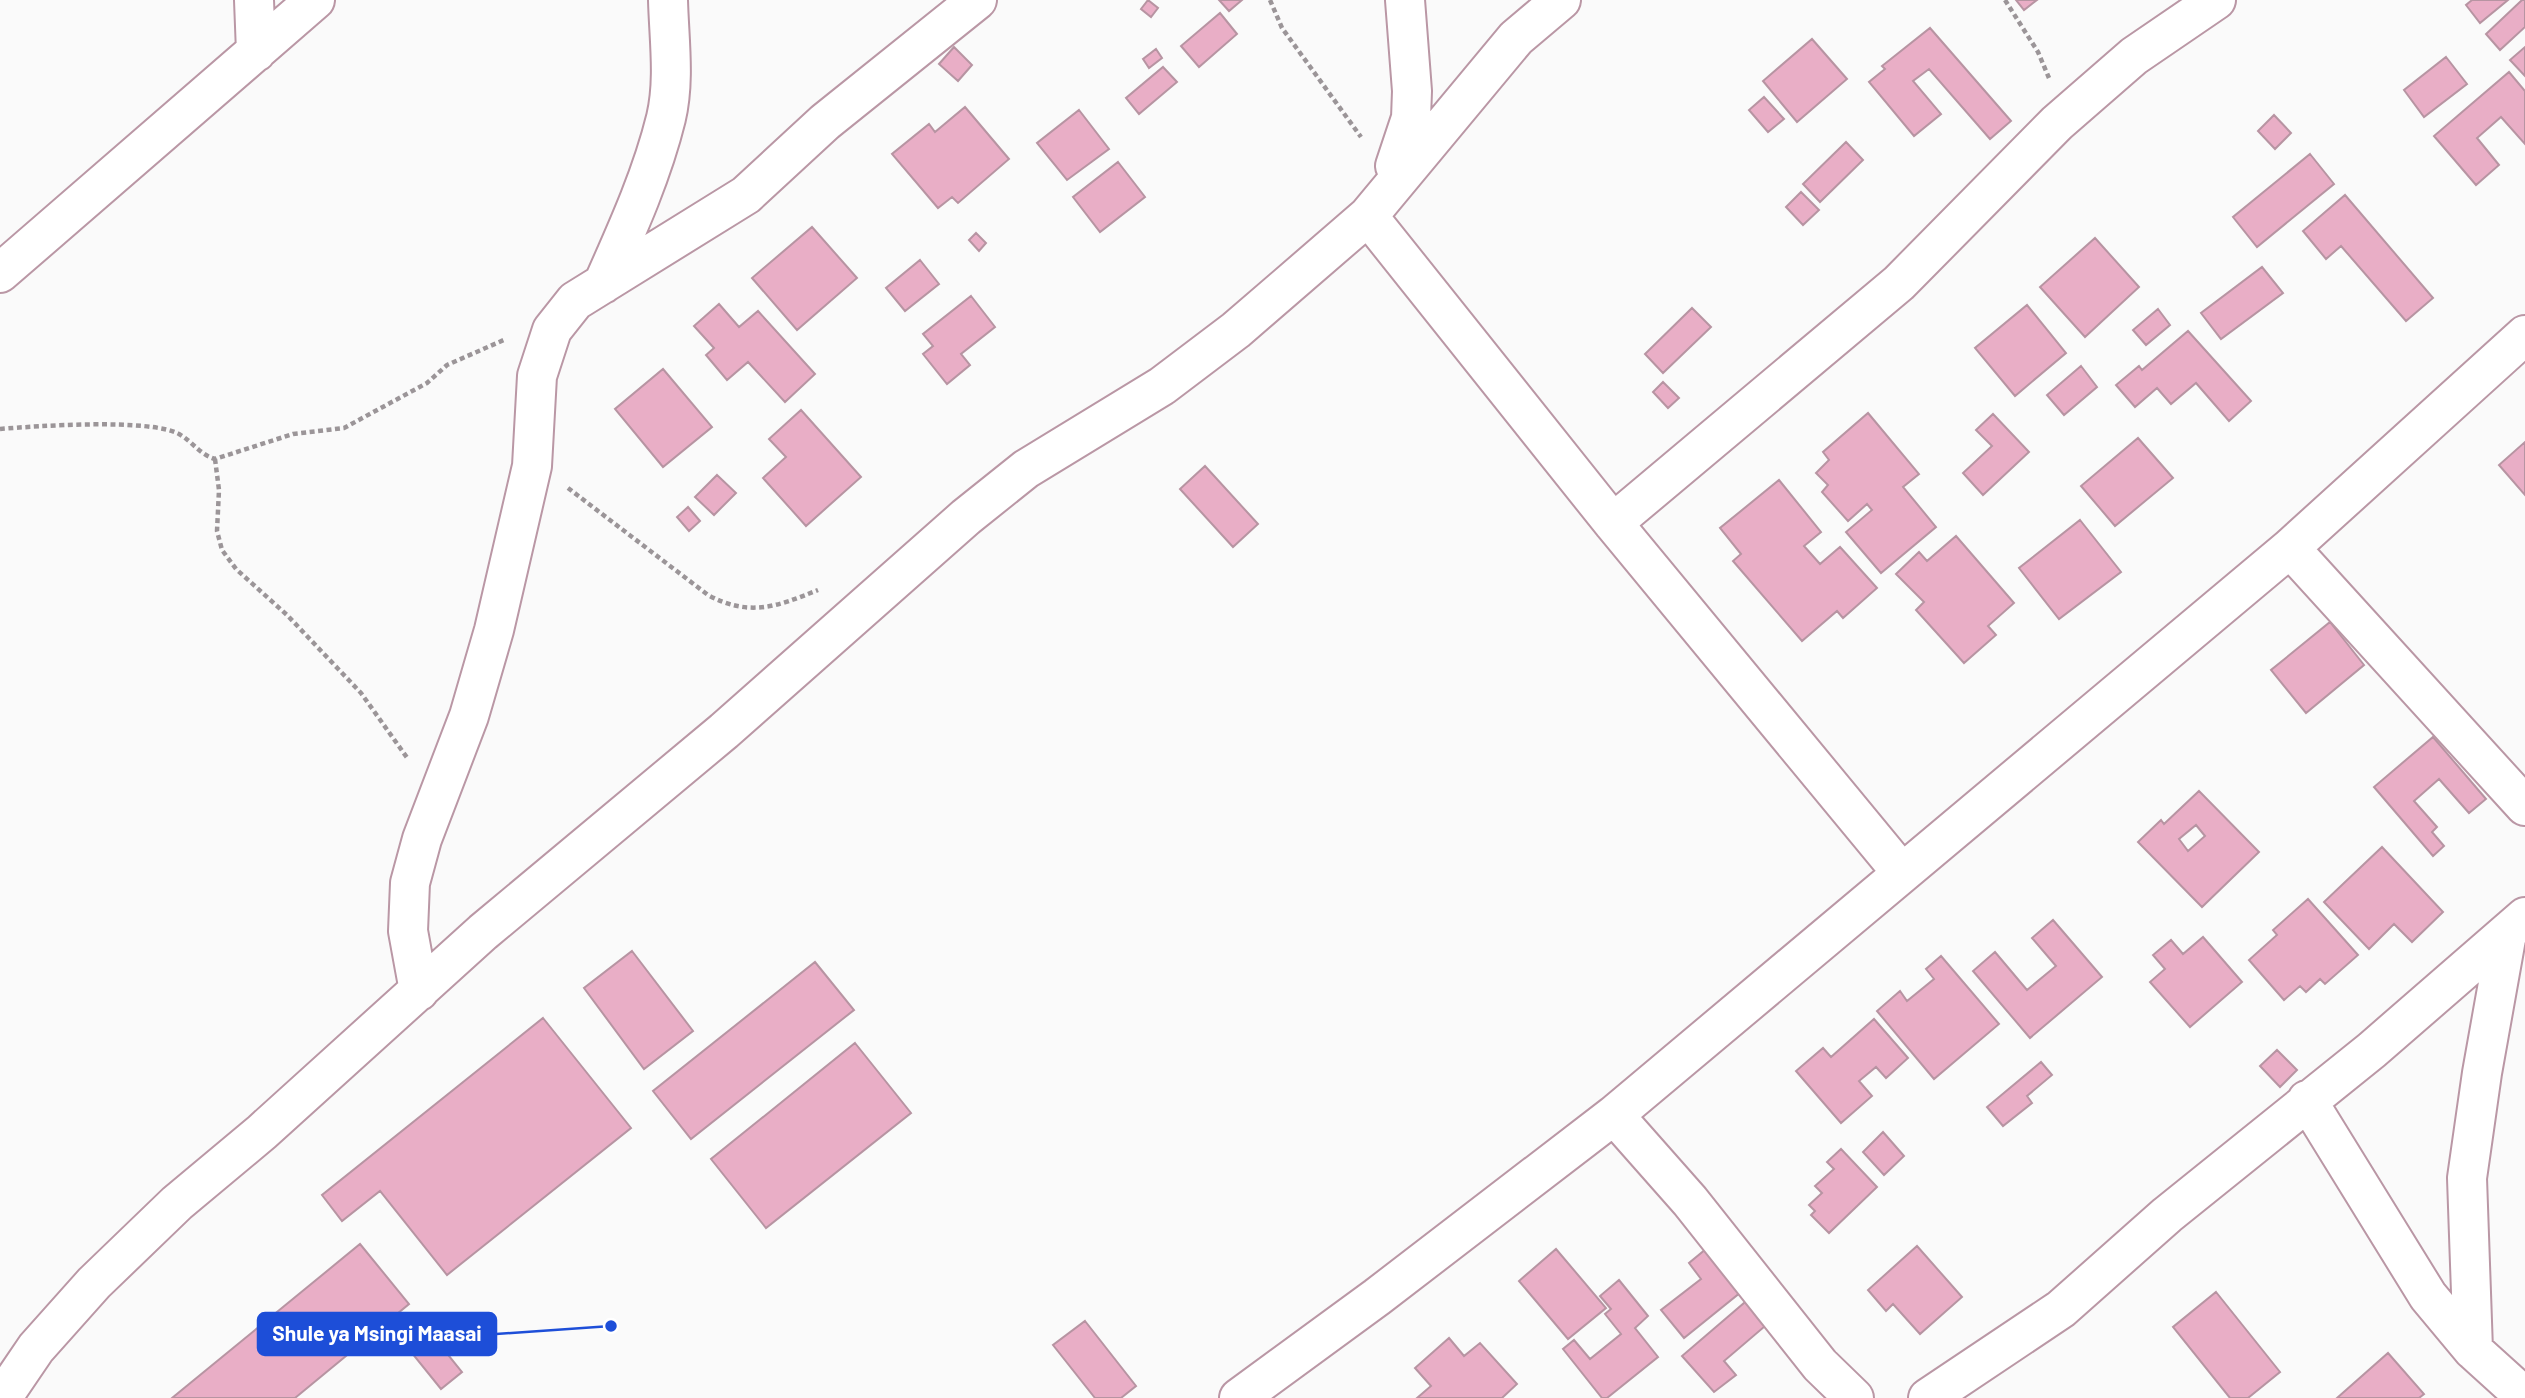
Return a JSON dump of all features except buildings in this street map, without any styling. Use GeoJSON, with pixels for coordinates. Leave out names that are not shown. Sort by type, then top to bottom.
{"type":"FeatureCollection","features":[{"type":"Feature","properties":{"kind":"street"},"geometry":{"type":"LineString","coordinates":[[254,0],[256,52]]}},
{"type":"Feature","properties":{"kind":"street"},"geometry":{"type":"LineString","coordinates":[[0,273],[315,0]]}},
{"type":"Feature","properties":{"kind":"street"},"geometry":{"type":"LineString","coordinates":[[603,284],[630,223],[667,117],[671,77],[668,0]]}},
{"type":"Feature","properties":{"kind":"street"},"geometry":{"type":"LineString","coordinates":[[419,992],[408,931],[410,883],[422,839],[473,704],[495,631],[532,466],[537,376],[552,330],[575,301],[746,195],[825,122],[977,0]]}},
{"type":"Feature","properties":{"kind":"street"},"geometry":{"type":"LineString","coordinates":[[1383,196],[1412,118],[1405,0]]}},
{"type":"Feature","properties":{"kind":"street"},"geometry":{"type":"LineString","coordinates":[[2,1398],[36,1348],[104,1274],[177,1203],[419,992],[483,932],[724,731],[966,517],[1026,469],[1162,386],[1236,330],[1383,196],[1516,38],[1561,0]]}},
{"type":"Feature","properties":{"kind":"street"},"geometry":{"type":"LineString","coordinates":[[1614,523],[1899,283],[2057,123],[2134,56],[2216,0]]}},
{"type":"Feature","properties":{"kind":"street"},"geometry":{"type":"LineString","coordinates":[[1383,196],[1614,523],[1902,873]]}},
{"type":"Feature","properties":{"kind":"street"},"geometry":{"type":"LineString","coordinates":[[1239,1398],[1377,1297],[1614,1115],[2291,548],[2525,335]]}},
{"type":"Feature","properties":{"kind":"street"},"geometry":{"type":"LineString","coordinates":[[2291,548],[2525,806]]}},
{"type":"Feature","properties":{"kind":"street"},"geometry":{"type":"LineString","coordinates":[[1928,1398],[2061,1309],[2167,1215],[2372,1050],[2516,925]]}},
{"type":"Feature","properties":{"kind":"street"},"geometry":{"type":"LineString","coordinates":[[2473,1350],[2467,1178],[2482,1073],[2516,925]]}},
{"type":"Feature","properties":{"kind":"street"},"geometry":{"type":"LineString","coordinates":[[2307,1100],[2428,1296],[2473,1350],[2525,1397]]}},
{"type":"Feature","properties":{"kind":"street"},"geometry":{"type":"LineString","coordinates":[[1614,1115],[1690,1201],[1820,1365],[1854,1398]]}},
{"type":"Feature","properties":{"kind":"path"},"geometry":{"type":"LineString","coordinates":[[1270,0],[1282,28],[1350,121],[1383,196]]}},
{"type":"Feature","properties":{"kind":"path"},"geometry":{"type":"LineString","coordinates":[[2005,0],[2033,44],[2048,76],[2057,123]]}},
{"type":"Feature","properties":{"kind":"path"},"geometry":{"type":"LineString","coordinates":[[0,429],[103,425],[148,428],[178,434],[203,455],[215,459],[293,434],[344,428],[367,418],[470,354],[498,341],[552,330]]}},
{"type":"Feature","properties":{"kind":"path"},"geometry":{"type":"LineString","coordinates":[[215,459],[219,490],[217,531],[222,550],[236,569],[286,615],[361,693],[397,741],[412,771]]}},
{"type":"Feature","properties":{"kind":"path"},"geometry":{"type":"LineString","coordinates":[[532,466],[581,497],[708,595],[730,607],[751,609],[784,603],[822,588]]}},
{"type":"Feature","properties":{"kind":"place","name":"Shule ya Msingi Maasai"},"geometry":{"type":"Point","coordinates":[611,1326]}}]}
